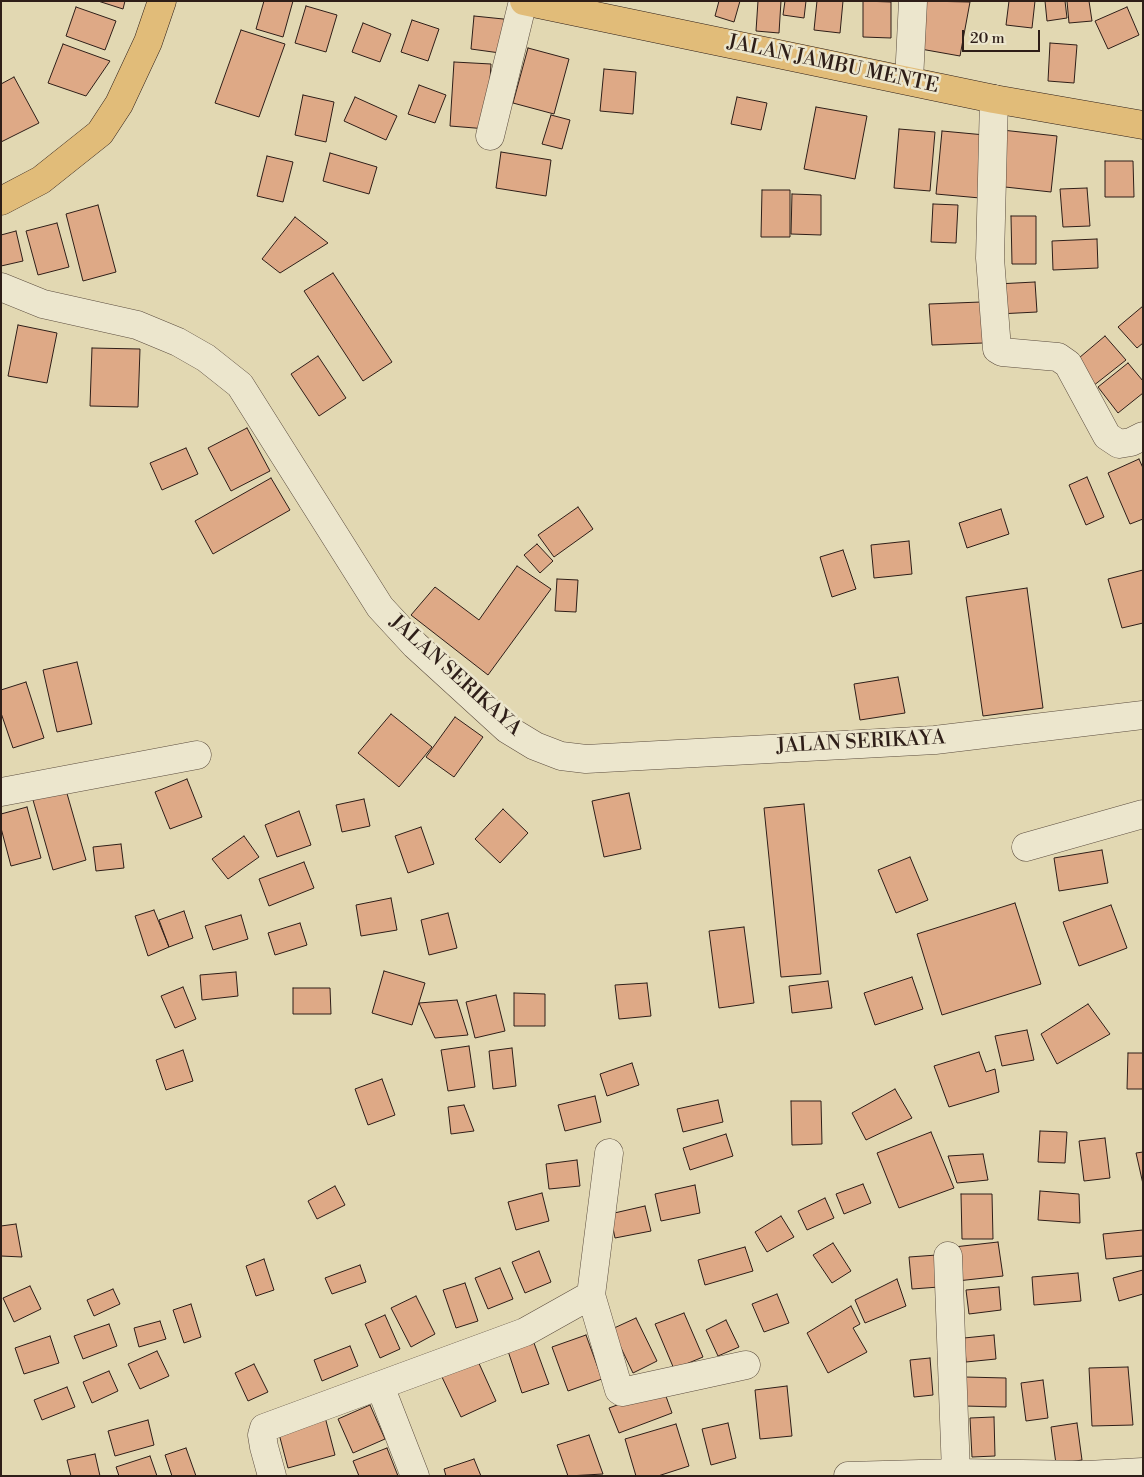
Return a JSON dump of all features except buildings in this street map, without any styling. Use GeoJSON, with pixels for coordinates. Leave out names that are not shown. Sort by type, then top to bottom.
{"type":"FeatureCollection","features":[{"type":"Feature","properties":{"kind":"main road"},"geometry":{"type":"LineString","coordinates":[[1,201],[41,180],[100,134],[119,104],[148,42],[162,1]]}},
{"type":"Feature","properties":{"kind":"main road","name":"JALAN JAMBU MENTE"},"geometry":{"type":"LineString","coordinates":[[523,1],[994,99],[1143,125]]}},
{"type":"Feature","properties":{"kind":"street"},"geometry":{"type":"LineString","coordinates":[[490,136],[523,1]]}},
{"type":"Feature","properties":{"kind":"street"},"geometry":{"type":"LineString","coordinates":[[909,80],[913,1]]}},
{"type":"Feature","properties":{"kind":"street"},"geometry":{"type":"LineString","coordinates":[[994,99],[990,258],[997,349],[1002,352],[1058,357],[1068,364],[1108,436],[1118,444],[1132,442],[1143,436]]}},
{"type":"Feature","properties":{"kind":"street","name":"JALAN SERIKAYA"},"geometry":{"type":"LineString","coordinates":[[1,287],[43,304],[137,325],[154,332],[178,342],[206,358],[240,386],[380,608],[415,645],[507,729],[535,746],[561,756],[586,759],[935,740],[1081,724],[1143,715]]}},
{"type":"Feature","properties":{"kind":"street"},"geometry":{"type":"LineString","coordinates":[[1,792],[197,755]]}},
{"type":"Feature","properties":{"kind":"street"},"geometry":{"type":"LineString","coordinates":[[1026,847],[1143,814]]}},
{"type":"Feature","properties":{"kind":"street"},"geometry":{"type":"LineString","coordinates":[[609,1154],[591,1295],[621,1392],[746,1365]]}},
{"type":"Feature","properties":{"kind":"street"},"geometry":{"type":"LineString","coordinates":[[948,1256],[956,1473]]}},
{"type":"Feature","properties":{"kind":"street"},"geometry":{"type":"LineString","coordinates":[[272,1476],[262,1435],[264,1428],[525,1332],[591,1295]]}},
{"type":"Feature","properties":{"kind":"street"},"geometry":{"type":"LineString","coordinates":[[380,1386],[415,1476]]}},
{"type":"Feature","properties":{"kind":"street"},"geometry":{"type":"LineString","coordinates":[[848,1476],[956,1473],[1087,1475],[1143,1472]]}}]}
